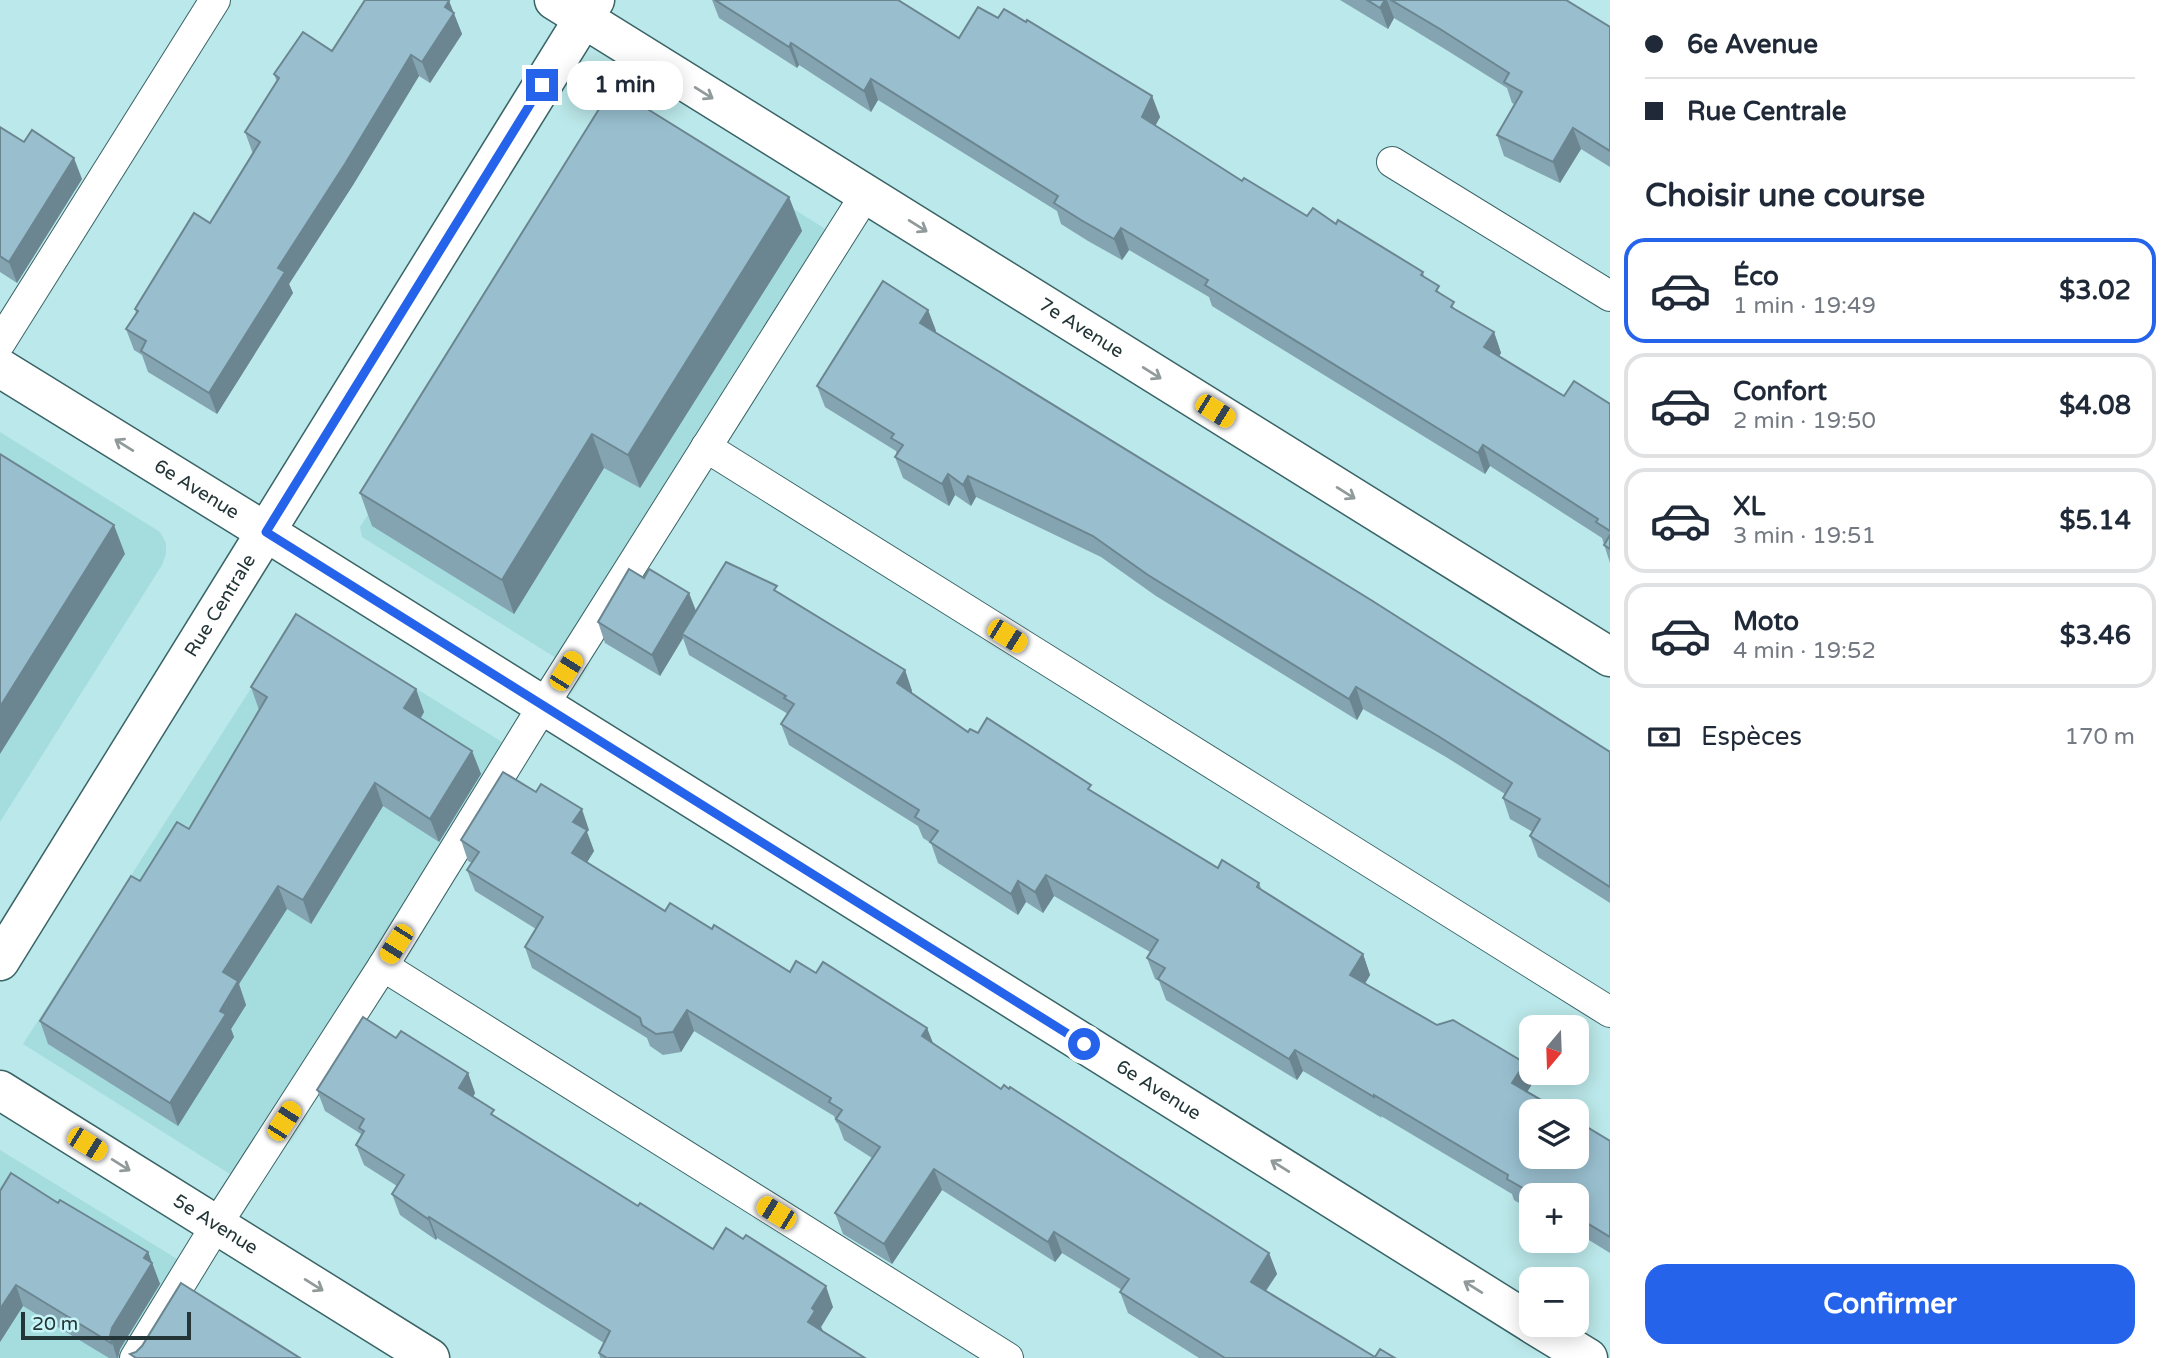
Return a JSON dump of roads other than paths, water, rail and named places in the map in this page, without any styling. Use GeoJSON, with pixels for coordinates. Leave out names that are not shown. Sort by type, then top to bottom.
{"type":"FeatureCollection","features":[{"type":"Feature","properties":{"kind":"street","name":"7e Avenue"},"geometry":{"type":"LineString","coordinates":[[577,6],[866,194],[1610,657]]}},
{"type":"Feature","properties":{"kind":"street","name":"Rue Centrale"},"geometry":{"type":"LineString","coordinates":[[0,961],[266,532],[577,6]]}},
{"type":"Feature","properties":{"kind":"street","name":"6e Avenue"},"geometry":{"type":"LineString","coordinates":[[0,369],[266,532],[1519,1315]]}},
{"type":"Feature","properties":{"kind":"street","name":"5e Avenue"},"geometry":{"type":"LineString","coordinates":[[0,1090],[430,1358]]}},
{"type":"Feature","properties":{"kind":"street","name":"6e Avenue"},"geometry":{"type":"LineString","coordinates":[[1554,1337],[1588,1358]]}},
{"type":"Feature","properties":{"kind":"lane"},"geometry":{"type":"LineString","coordinates":[[0,342],[215,0]]}},
{"type":"Feature","properties":{"kind":"lane"},"geometry":{"type":"LineString","coordinates":[[1392,162],[1610,296]]}},
{"type":"Feature","properties":{"kind":"lane"},"geometry":{"type":"LineString","coordinates":[[135,1358],[866,194]]}},
{"type":"Feature","properties":{"kind":"lane"},"geometry":{"type":"LineString","coordinates":[[706,447],[1610,1012]]}},
{"type":"Feature","properties":{"kind":"lane"},"geometry":{"type":"LineString","coordinates":[[383,966],[1008,1358]]}}]}
